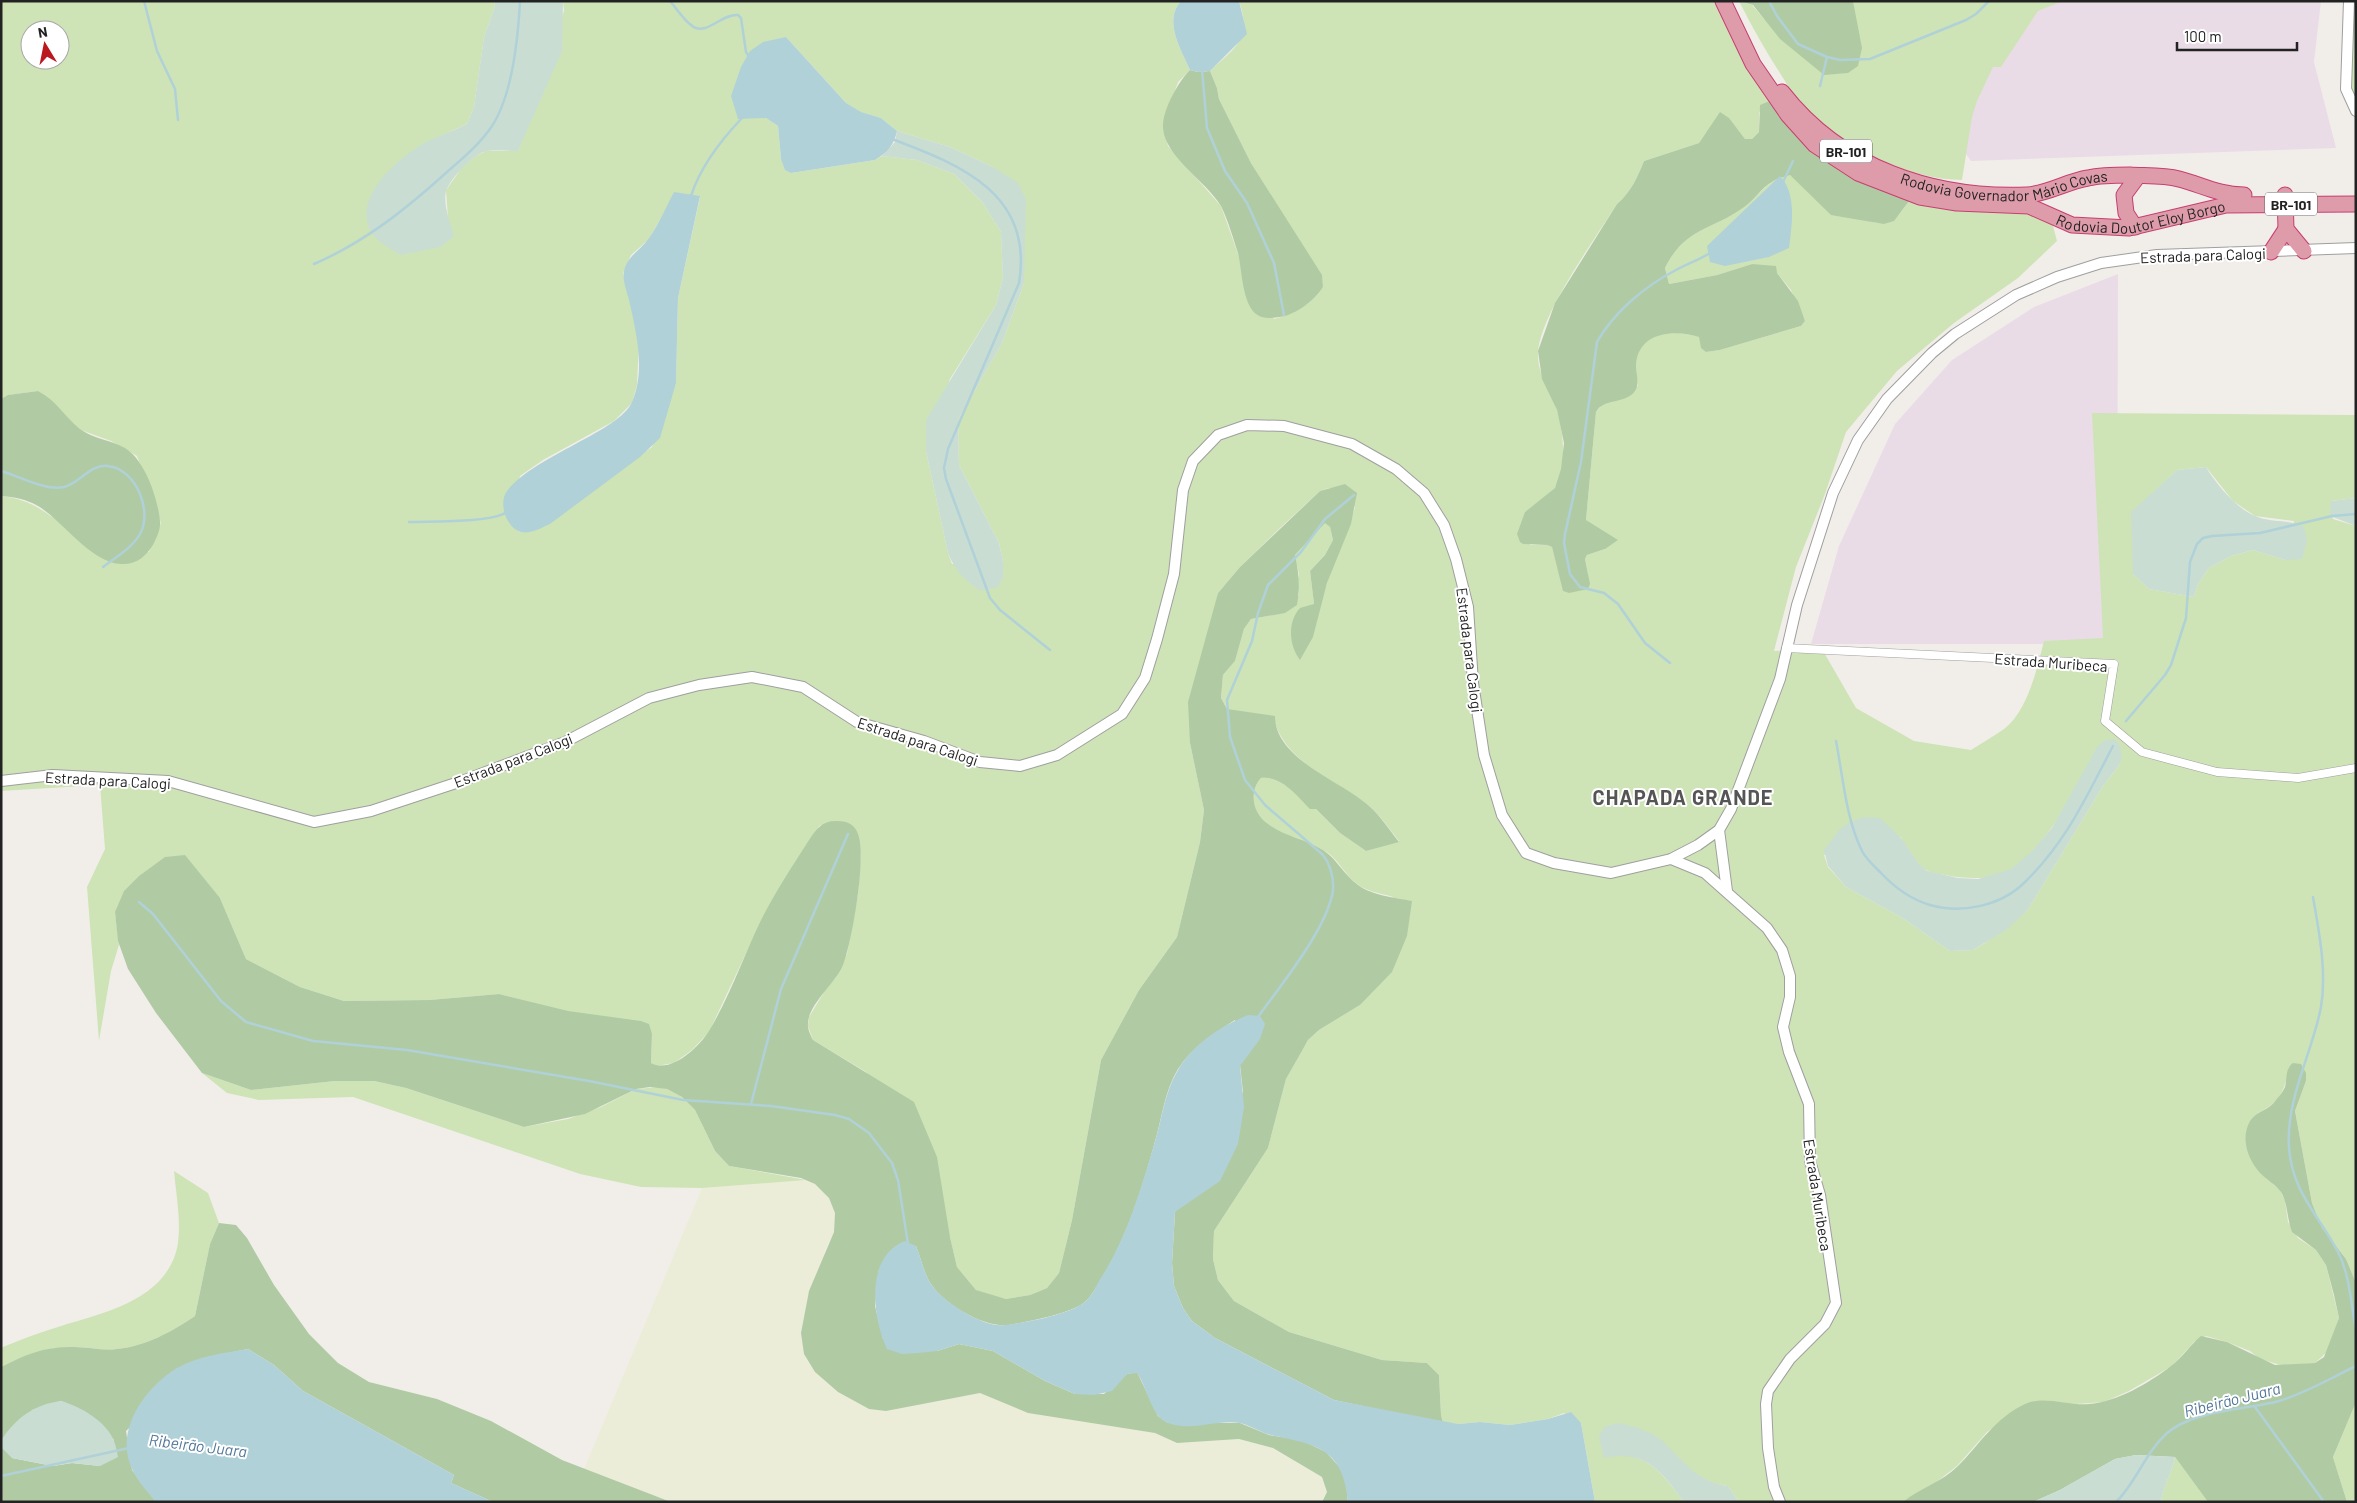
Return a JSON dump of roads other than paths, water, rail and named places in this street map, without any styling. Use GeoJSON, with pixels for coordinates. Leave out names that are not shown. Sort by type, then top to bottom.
{"type":"FeatureCollection","features":[{"type":"Feature","properties":{"kind":"highway","name":"Rodovia Doutor Eloy Borgo"},"geometry":{"type":"LineString","coordinates":[[1723,1],[1753,64],[1781,104],[1815,145],[1858,173],[1892,188],[1920,197],[1957,203],[2029,206],[2072,225],[2135,227],[2226,205],[2285,200],[2356,204]]}},
{"type":"Feature","properties":{"kind":"highway","name":"Rodovia Governador Mário Covas"},"geometry":{"type":"LineString","coordinates":[[1732,1],[1763,61],[1789,102],[1832,142],[1878,170],[1908,182],[1966,193],[2028,195],[2088,178],[2138,176],[2177,178],[2226,195],[2285,200],[2356,194]]}},
{"type":"Feature","properties":{"kind":"highway"},"geometry":{"type":"LineString","coordinates":[[2135,227],[2126,213],[2124,195],[2138,176]]}},
{"type":"Feature","properties":{"kind":"highway"},"geometry":{"type":"LineString","coordinates":[[2271,252],[2286,229],[2285,200]]}},
{"type":"Feature","properties":{"kind":"highway"},"geometry":{"type":"LineString","coordinates":[[2286,229],[2304,251]]}},
{"type":"Feature","properties":{"kind":"street"},"geometry":{"type":"LineString","coordinates":[[2349,1],[2346,89],[2356,111]]}},
{"type":"Feature","properties":{"kind":"street","name":"Estrada para Calogi"},"geometry":{"type":"LineString","coordinates":[[1,781],[54,775],[168,781],[314,822],[372,811],[462,781],[565,742],[649,698],[700,685],[752,677],[803,687],[857,722],[924,741],[980,762],[1020,766],[1057,755],[1122,714],[1144,678],[1174,574],[1183,490],[1193,461],[1218,436],[1247,425],[1284,426],[1352,444],[1396,469],[1424,493],[1444,525],[1456,559],[1468,607],[1473,683],[1484,755],[1502,815],[1526,853],[1554,864],[1611,873],[1671,859],[1698,846],[1718,830],[1731,809],[1780,679],[1786,648],[1832,493],[1858,440],[1887,399],[1932,353],[1970,324],[2016,295],[2057,277],[2101,263],[2157,255],[2356,248]]}},
{"type":"Feature","properties":{"kind":"street","name":"Estrada Muribeca"},"geometry":{"type":"LineString","coordinates":[[1786,648],[2114,664],[2105,722],[2142,752],[2217,772],[2298,778],[2356,768]]}},
{"type":"Feature","properties":{"kind":"street"},"geometry":{"type":"LineString","coordinates":[[1718,830],[1727,891]]}},
{"type":"Feature","properties":{"kind":"street","name":"Estrada Muribeca"},"geometry":{"type":"LineString","coordinates":[[1671,859],[1705,873],[1767,928],[1782,950],[1790,976],[1790,997],[1783,1027],[1789,1052],[1808,1104],[1810,1161],[1820,1195],[1836,1304],[1825,1324],[1790,1359],[1768,1391],[1766,1404],[1768,1448],[1774,1487],[1780,1502]]}},
{"type":"Feature","properties":{"kind":"water"},"geometry":{"type":"Polygon","coordinates":[[[1181,1],[1239,1],[1247,34],[1210,71],[1198,72],[1190,70],[1178,44],[1175,35],[1174,17],[1181,1]]]}},
{"type":"Feature","properties":{"kind":"water"},"geometry":{"type":"Polygon","coordinates":[[[786,37],[846,103],[861,112],[881,118],[897,131],[892,144],[883,154],[875,160],[791,173],[785,170],[781,159],[778,126],[766,118],[738,119],[731,96],[741,67],[750,51],[763,42],[786,37]]]}},
{"type":"Feature","properties":{"kind":"water"},"geometry":{"type":"Polygon","coordinates":[[[1780,176],[1789,191],[1791,200],[1792,219],[1789,248],[1769,257],[1725,266],[1710,262],[1707,246],[1780,176]]]}},
{"type":"Feature","properties":{"kind":"water"},"geometry":{"type":"Polygon","coordinates":[[[674,192],[700,196],[678,298],[676,383],[660,438],[640,457],[550,524],[528,532],[516,530],[511,526],[505,514],[503,502],[507,491],[536,466],[611,423],[624,413],[632,402],[636,390],[639,364],[634,325],[624,282],[624,271],[628,261],[653,233],[674,192]]]}},
{"type":"Feature","properties":{"kind":"water"},"geometry":{"type":"Polygon","coordinates":[[[1248,1015],[1260,1016],[1265,1024],[1260,1039],[1240,1066],[1244,1107],[1238,1144],[1220,1181],[1175,1212],[1172,1263],[1174,1286],[1183,1308],[1192,1321],[1215,1338],[1334,1400],[1458,1424],[1480,1422],[1510,1425],[1548,1419],[1571,1412],[1581,1423],[1595,1502],[1348,1502],[1340,1470],[1334,1460],[1325,1452],[1314,1446],[1267,1434],[1240,1423],[1186,1426],[1168,1423],[1162,1420],[1153,1408],[1137,1373],[1127,1374],[1112,1391],[1094,1395],[1075,1394],[1045,1381],[993,1351],[959,1344],[937,1351],[918,1353],[902,1354],[887,1349],[878,1321],[875,1289],[883,1260],[892,1249],[905,1241],[916,1246],[926,1276],[937,1291],[954,1306],[986,1322],[1005,1325],[1036,1320],[1071,1310],[1087,1300],[1109,1265],[1125,1232],[1154,1145],[1166,1097],[1178,1070],[1191,1052],[1208,1037],[1248,1015]]]}},
{"type":"Feature","properties":{"kind":"water"},"geometry":{"type":"Polygon","coordinates":[[[248,1349],[274,1365],[303,1391],[454,1475],[451,1483],[493,1502],[156,1502],[135,1475],[128,1456],[127,1441],[129,1427],[135,1412],[153,1387],[177,1368],[202,1358],[248,1349]]]}},
{"type":"Feature","properties":{"kind":"waterway"},"geometry":{"type":"LineString","coordinates":[[144,1],[157,51],[175,89],[178,120]]}},
{"type":"Feature","properties":{"kind":"waterway"},"geometry":{"type":"LineString","coordinates":[[314,264],[351,246],[400,212],[432,186],[477,145],[487,133],[499,113],[510,82],[516,49],[520,1]]}},
{"type":"Feature","properties":{"kind":"waterway"},"geometry":{"type":"LineString","coordinates":[[670,1],[685,20],[696,28],[702,29],[732,15],[738,15],[741,18],[746,52],[750,58]]}},
{"type":"Feature","properties":{"kind":"waterway"},"geometry":{"type":"LineString","coordinates":[[1769,1],[1777,16],[1798,44],[1827,57],[1840,60],[1870,59],[1966,20],[1976,14],[1989,1]]}},
{"type":"Feature","properties":{"kind":"waterway"},"geometry":{"type":"LineString","coordinates":[[1820,86],[1827,57]]}},
{"type":"Feature","properties":{"kind":"waterway"},"geometry":{"type":"LineString","coordinates":[[1202,69],[1207,128],[1225,171],[1247,203],[1274,263],[1284,315]]}},
{"type":"Feature","properties":{"kind":"waterway"},"geometry":{"type":"LineString","coordinates":[[691,196],[712,154],[742,118]]}},
{"type":"Feature","properties":{"kind":"waterway"},"geometry":{"type":"LineString","coordinates":[[892,139],[943,160],[987,187],[1004,205],[1015,227],[1021,252],[1019,283],[948,449],[944,468],[946,479],[990,598],[1000,610],[1050,650]]}},
{"type":"Feature","properties":{"kind":"waterway"},"geometry":{"type":"LineString","coordinates":[[1783,182],[1793,161]]}},
{"type":"Feature","properties":{"kind":"waterway"},"geometry":{"type":"LineString","coordinates":[[1670,663],[1645,643],[1618,604],[1604,593],[1580,587],[1570,574],[1564,543],[1581,462],[1597,342],[1612,320],[1642,292],[1664,276],[1710,253]]}},
{"type":"Feature","properties":{"kind":"waterway"},"geometry":{"type":"LineString","coordinates":[[1,471],[40,485],[57,488],[70,485],[90,471],[102,466],[118,469],[127,475],[134,483],[143,503],[144,525],[133,544],[103,567]]}},
{"type":"Feature","properties":{"kind":"waterway"},"geometry":{"type":"LineString","coordinates":[[1258,1017],[1313,939],[1329,905],[1333,881],[1329,866],[1322,854],[1265,805],[1245,780],[1230,737],[1227,700],[1252,641],[1258,613],[1268,585],[1301,552],[1325,519],[1354,495]]}},
{"type":"Feature","properties":{"kind":"waterway"},"geometry":{"type":"LineString","coordinates":[[409,522],[475,520],[499,516],[507,512]]}},
{"type":"Feature","properties":{"kind":"waterway"},"geometry":{"type":"LineString","coordinates":[[2126,721],[2165,675],[2171,665],[2186,618],[2190,562],[2197,544],[2203,538],[2260,533],[2332,516],[2356,514]]}},
{"type":"Feature","properties":{"kind":"waterway"},"geometry":{"type":"LineString","coordinates":[[1836,741],[1852,825],[1866,857],[1902,892],[1930,905],[1955,909],[1980,906],[1993,902],[2005,897],[2025,882],[2053,851],[2075,818],[2113,746]]}},
{"type":"Feature","properties":{"kind":"waterway"},"geometry":{"type":"LineString","coordinates":[[751,1104],[781,989],[848,834]]}},
{"type":"Feature","properties":{"kind":"waterway"},"geometry":{"type":"LineString","coordinates":[[2313,897],[2322,952],[2323,994],[2317,1024],[2291,1111],[2289,1147],[2295,1178],[2301,1191],[2331,1239],[2342,1261],[2348,1280],[2356,1330]]}},
{"type":"Feature","properties":{"kind":"waterway"},"geometry":{"type":"LineString","coordinates":[[139,902],[153,914],[221,1001],[246,1022],[313,1041],[407,1050],[589,1081],[683,1100],[771,1106],[835,1115],[849,1119],[869,1133],[892,1163],[898,1180],[908,1244]]}},
{"type":"Feature","properties":{"kind":"waterway","name":"Ribeirão Juara"},"geometry":{"type":"LineString","coordinates":[[2116,1502],[2129,1486],[2152,1450],[2166,1434],[2177,1426],[2204,1415],[2289,1398],[2356,1366]]}},
{"type":"Feature","properties":{"kind":"waterway"},"geometry":{"type":"LineString","coordinates":[[2255,1407],[2324,1502]]}},
{"type":"Feature","properties":{"kind":"waterway","name":"Ribeirão Juara"},"geometry":{"type":"LineString","coordinates":[[1,1476],[129,1448]]}},
{"type":"Feature","properties":{"kind":"district","name":"CHAPADA GRANDE"},"geometry":{"type":"Point","coordinates":[1683,797]}}]}
